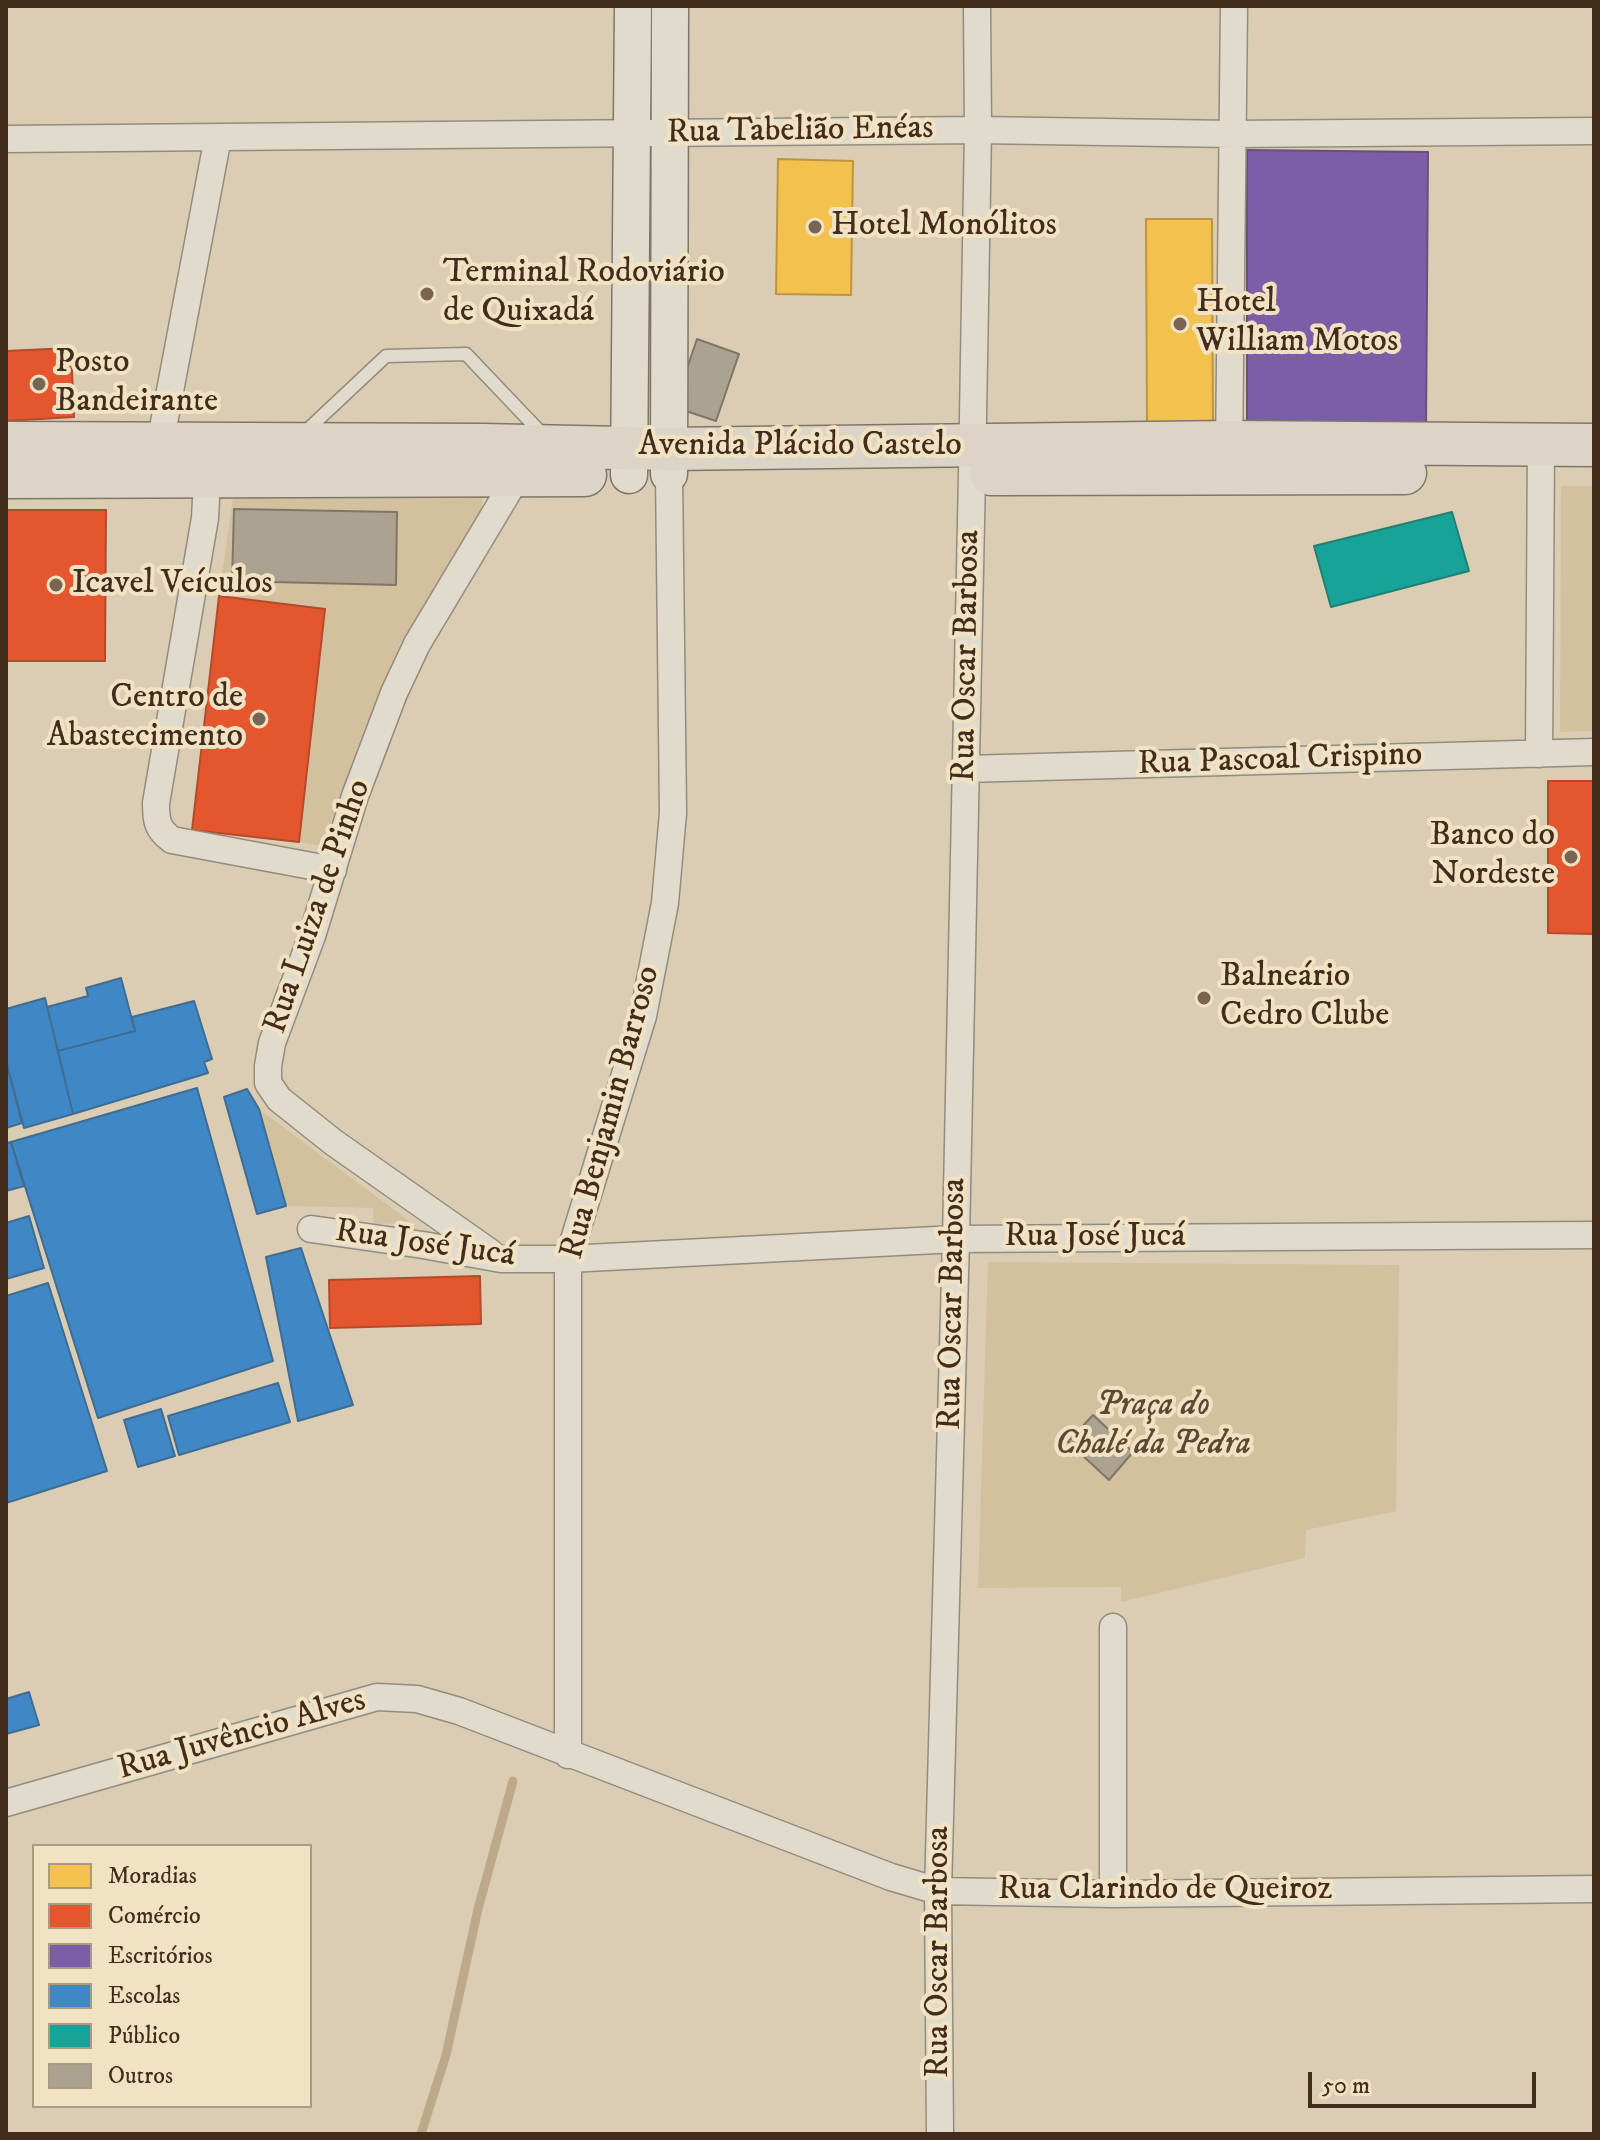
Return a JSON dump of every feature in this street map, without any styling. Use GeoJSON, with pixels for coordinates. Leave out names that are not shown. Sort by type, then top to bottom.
{"type":"FeatureCollection","features":[{"type":"Feature","properties":{"kind":"main road"},"geometry":{"type":"LineString","coordinates":[[633,6],[632,133],[649,461]]}},
{"type":"Feature","properties":{"kind":"main road"},"geometry":{"type":"LineString","coordinates":[[649,461],[668,133],[670,6]]}},
{"type":"Feature","properties":{"kind":"main road","name":"Avenida Plácido Castelo"},"geometry":{"type":"LineString","coordinates":[[6,443],[96,461]]}},
{"type":"Feature","properties":{"kind":"main road","name":"Avenida Plácido Castelo"},"geometry":{"type":"LineString","coordinates":[[208,460],[293,443],[554,447],[649,461]]}},
{"type":"Feature","properties":{"kind":"main road","name":"Avenida Plácido Castelo"},"geometry":{"type":"LineString","coordinates":[[1541,459],[1594,445]]}},
{"type":"Feature","properties":{"kind":"main road","name":"Avenida Plácido Castelo"},"geometry":{"type":"LineString","coordinates":[[6,477],[96,461],[160,460],[518,475],[649,461],[1541,459],[1594,472]]}},
{"type":"Feature","properties":{"kind":"street","name":"Rua Oscar Barbosa"},"geometry":{"type":"LineString","coordinates":[[940,2134],[938,1891],[956,1239],[978,130],[977,6]]}},
{"type":"Feature","properties":{"kind":"street"},"geometry":{"type":"LineString","coordinates":[[1229,458],[1234,6]]}},
{"type":"Feature","properties":{"kind":"street","name":"Rua Tabelião Enéas"},"geometry":{"type":"LineString","coordinates":[[6,139],[978,130],[1232,134],[1594,131]]}},
{"type":"Feature","properties":{"kind":"street"},"geometry":{"type":"LineString","coordinates":[[160,460],[218,137]]}},
{"type":"Feature","properties":{"kind":"street"},"geometry":{"type":"LineString","coordinates":[[1539,754],[1541,459]]}},
{"type":"Feature","properties":{"kind":"street"},"geometry":{"type":"LineString","coordinates":[[208,460],[205,518],[156,803],[156,820],[161,832],[172,840],[333,870]]}},
{"type":"Feature","properties":{"kind":"street","name":"Rua Benjamin Barroso"},"geometry":{"type":"LineString","coordinates":[[568,1755],[568,1259],[643,1016],[665,903],[673,813],[649,461]]}},
{"type":"Feature","properties":{"kind":"street","name":"Rua Luiza de Pinho"},"geometry":{"type":"LineString","coordinates":[[501,1259],[333,1142],[279,1099],[268,1083],[268,1066],[272,1043],[333,870],[355,796],[394,693],[417,644],[518,475]]}},
{"type":"Feature","properties":{"kind":"street","name":"Rua Pascoal Crispino"},"geometry":{"type":"LineString","coordinates":[[965,769],[1594,752]]}},
{"type":"Feature","properties":{"kind":"street","name":"Rua José Jucá"},"geometry":{"type":"LineString","coordinates":[[311,1229],[501,1259],[568,1259],[956,1239],[1594,1235]]}},
{"type":"Feature","properties":{"kind":"street"},"geometry":{"type":"LineString","coordinates":[[1113,1627],[1113,1894]]}},
{"type":"Feature","properties":{"kind":"street","name":"Rua Juvêncio Alves"},"geometry":{"type":"LineString","coordinates":[[6,1803],[377,1697],[417,1699],[459,1711],[568,1755]]}},
{"type":"Feature","properties":{"kind":"street","name":"Rua Clarindo de Queiroz"},"geometry":{"type":"LineString","coordinates":[[568,1755],[891,1877],[938,1891],[1113,1894],[1594,1889]]}},
{"type":"Feature","properties":{"kind":"lane"},"geometry":{"type":"LineString","coordinates":[[293,443],[386,356],[466,354],[554,447]]}},
{"type":"Feature","properties":{"kind":"green space"},"geometry":{"type":"Polygon","coordinates":[[[1561,486],[1594,486],[1594,731],[1560,732],[1561,486]]]}},
{"type":"Feature","properties":{"kind":"green space"},"geometry":{"type":"Polygon","coordinates":[[[234,490],[482,490],[482,522],[400,644],[359,743],[322,846],[299,842],[325,609],[219,596],[234,490]]]}},
{"type":"Feature","properties":{"kind":"green space"},"geometry":{"type":"Polygon","coordinates":[[[259,1109],[412,1223],[374,1224],[373,1208],[286,1206],[259,1109]]]}},
{"type":"Feature","properties":{"kind":"green space","name":"Praça do Chalé da Pedra"},"geometry":{"type":"Polygon","coordinates":[[[988,1262],[1399,1265],[1396,1511],[1306,1530],[1305,1558],[1121,1602],[1121,1587],[978,1588],[988,1262]]]}},
{"type":"Feature","properties":{"kind":"building: Moradias","name":"Hotel Monólitos"},"geometry":{"type":"Polygon","coordinates":[[[778,159],[853,161],[851,295],[776,294],[778,159]]]}},
{"type":"Feature","properties":{"kind":"building: Moradias","name":"Hotel William Motos"},"geometry":{"type":"Polygon","coordinates":[[[1146,219],[1212,219],[1213,430],[1147,430],[1146,219]]]}},
{"type":"Feature","properties":{"kind":"building: Comércio","name":"Posto Bandeirante"},"geometry":{"type":"Polygon","coordinates":[[[71,348],[74,417],[6,421],[6,351],[71,348]]]}},
{"type":"Feature","properties":{"kind":"building: Comércio","name":"Icavel Veículos"},"geometry":{"type":"Polygon","coordinates":[[[6,510],[106,510],[105,661],[6,661],[6,510]]]}},
{"type":"Feature","properties":{"kind":"building: Comércio","name":"Centro de Abastecimento"},"geometry":{"type":"Polygon","coordinates":[[[219,596],[325,609],[299,842],[192,830],[219,596]]]}},
{"type":"Feature","properties":{"kind":"building: Comércio","name":"Banco do Nordeste"},"geometry":{"type":"Polygon","coordinates":[[[1548,781],[1594,781],[1594,934],[1548,933],[1548,781]]]}},
{"type":"Feature","properties":{"kind":"building: Comércio"},"geometry":{"type":"Polygon","coordinates":[[[480,1276],[481,1324],[330,1328],[329,1280],[480,1276]]]}},
{"type":"Feature","properties":{"kind":"building: Escritórios"},"geometry":{"type":"Polygon","coordinates":[[[1247,150],[1428,152],[1426,429],[1247,426],[1247,150]]]}},
{"type":"Feature","properties":{"kind":"building: Escolas"},"geometry":{"type":"Polygon","coordinates":[[[121,978],[135,1031],[58,1051],[47,1007],[88,996],[86,988],[121,978]]]}},
{"type":"Feature","properties":{"kind":"building: Escolas"},"geometry":{"type":"Polygon","coordinates":[[[45,998],[73,1114],[24,1128],[6,1061],[6,1009],[45,998]]]}},
{"type":"Feature","properties":{"kind":"building: Escolas"},"geometry":{"type":"Polygon","coordinates":[[[194,1001],[212,1059],[204,1062],[208,1073],[73,1114],[58,1051],[135,1031],[132,1017],[194,1001]]]}},
{"type":"Feature","properties":{"kind":"building: Escolas"},"geometry":{"type":"Polygon","coordinates":[[[6,1061],[22,1123],[6,1128],[6,1061]]]}},
{"type":"Feature","properties":{"kind":"building: Escolas"},"geometry":{"type":"Polygon","coordinates":[[[197,1088],[273,1361],[98,1418],[11,1142],[197,1088]]]}},
{"type":"Feature","properties":{"kind":"building: Escolas"},"geometry":{"type":"Polygon","coordinates":[[[247,1089],[259,1109],[286,1206],[257,1214],[224,1097],[247,1089]]]}},
{"type":"Feature","properties":{"kind":"building: Escolas"},"geometry":{"type":"Polygon","coordinates":[[[11,1142],[24,1186],[6,1191],[6,1143],[11,1142]]]}},
{"type":"Feature","properties":{"kind":"building: Escolas"},"geometry":{"type":"Polygon","coordinates":[[[29,1216],[44,1268],[6,1279],[6,1223],[29,1216]]]}},
{"type":"Feature","properties":{"kind":"building: Escolas"},"geometry":{"type":"Polygon","coordinates":[[[301,1248],[353,1405],[298,1421],[266,1257],[301,1248]]]}},
{"type":"Feature","properties":{"kind":"building: Escolas"},"geometry":{"type":"Polygon","coordinates":[[[48,1283],[107,1471],[6,1503],[6,1296],[48,1283]]]}},
{"type":"Feature","properties":{"kind":"building: Escolas"},"geometry":{"type":"Polygon","coordinates":[[[278,1383],[290,1422],[179,1455],[168,1416],[278,1383]]]}},
{"type":"Feature","properties":{"kind":"building: Escolas"},"geometry":{"type":"Polygon","coordinates":[[[161,1409],[175,1456],[138,1467],[124,1420],[161,1409]]]}},
{"type":"Feature","properties":{"kind":"building: Escolas"},"geometry":{"type":"Polygon","coordinates":[[[29,1692],[39,1725],[6,1734],[6,1699],[29,1692]]]}},
{"type":"Feature","properties":{"kind":"building: Público"},"geometry":{"type":"Polygon","coordinates":[[[1452,512],[1469,571],[1331,607],[1314,546],[1452,512]]]}},
{"type":"Feature","properties":{"kind":"building: Outros"},"geometry":{"type":"Polygon","coordinates":[[[697,339],[739,354],[716,421],[674,407],[697,339]]]}},
{"type":"Feature","properties":{"kind":"building: Outros"},"geometry":{"type":"Polygon","coordinates":[[[234,509],[397,512],[396,585],[232,581],[234,509]]]}},
{"type":"Feature","properties":{"kind":"building: Outros"},"geometry":{"type":"Polygon","coordinates":[[[1093,1415],[1133,1452],[1109,1480],[1068,1442],[1093,1415]]]}},
{"type":"Feature","properties":{"kind":"waterway"},"geometry":{"type":"LineString","coordinates":[[421,2134],[446,2055],[478,1909],[513,1781]]}},
{"type":"Feature","properties":{"kind":"place","name":"Hotel Monólitos"},"geometry":{"type":"Point","coordinates":[815,227]}},
{"type":"Feature","properties":{"kind":"place","name":"Terminal Rodoviário de Quixadá"},"geometry":{"type":"Point","coordinates":[427,294]}},
{"type":"Feature","properties":{"kind":"place","name":"Hotel William Motos"},"geometry":{"type":"Point","coordinates":[1180,324]}},
{"type":"Feature","properties":{"kind":"place","name":"Posto Bandeirante"},"geometry":{"type":"Point","coordinates":[39,384]}},
{"type":"Feature","properties":{"kind":"place","name":"Icavel Veículos"},"geometry":{"type":"Point","coordinates":[56,585]}},
{"type":"Feature","properties":{"kind":"place","name":"Centro de Abastecimento"},"geometry":{"type":"Point","coordinates":[259,719]}},
{"type":"Feature","properties":{"kind":"place","name":"Banco do Nordeste"},"geometry":{"type":"Point","coordinates":[1571,857]}},
{"type":"Feature","properties":{"kind":"place","name":"Balneário Cedro Clube"},"geometry":{"type":"Point","coordinates":[1204,998]}}]}
